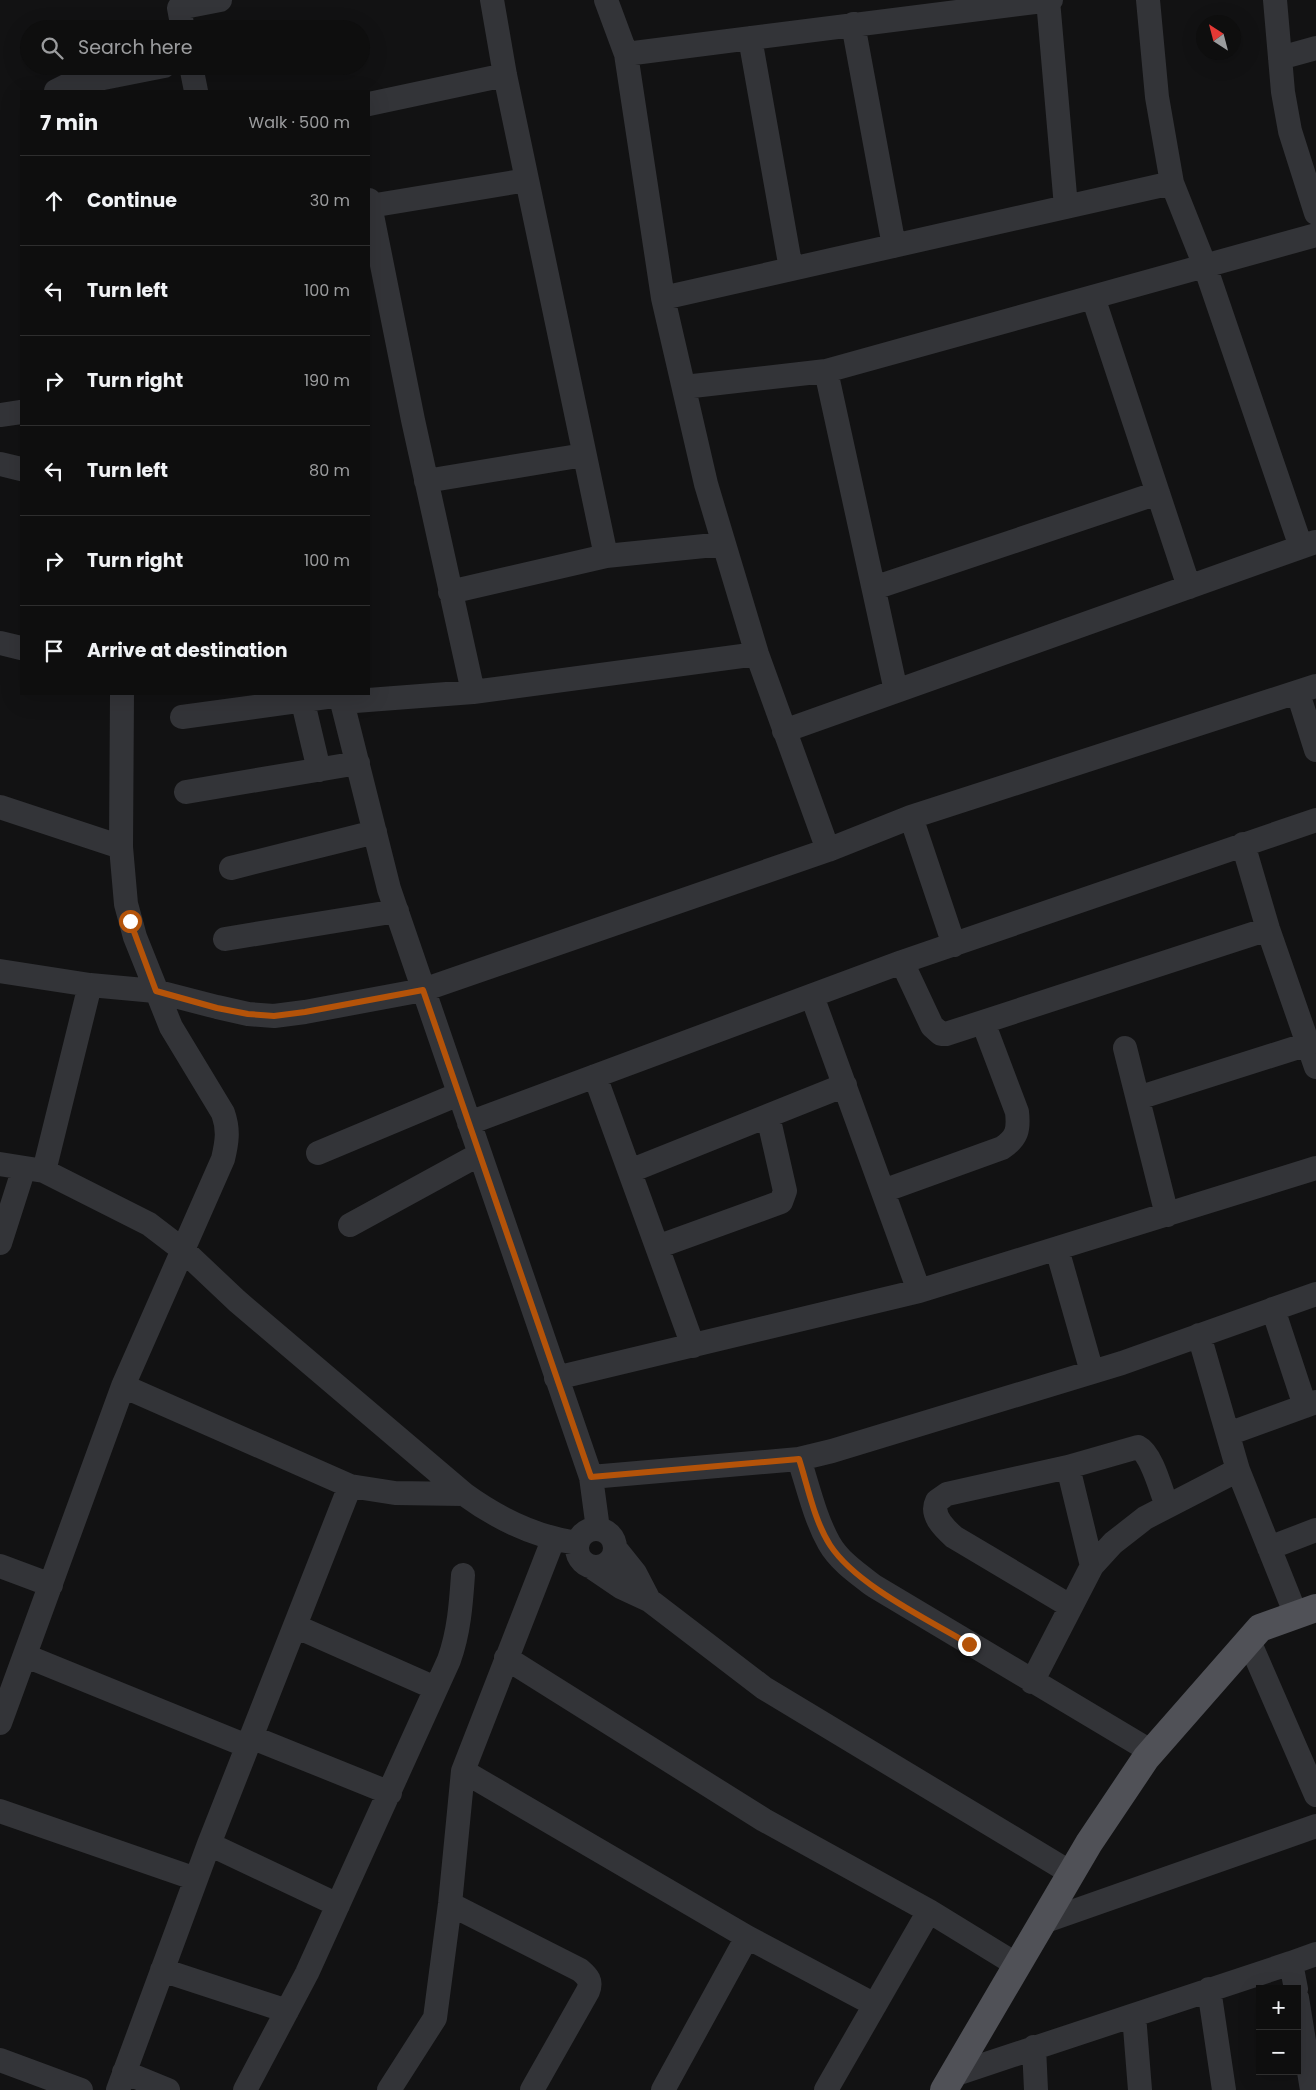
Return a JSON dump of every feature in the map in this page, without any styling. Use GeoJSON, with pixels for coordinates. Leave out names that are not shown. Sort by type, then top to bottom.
{"type":"FeatureCollection","features":[{"type":"Feature","properties":{"kind":"main road"},"geometry":{"type":"LineString","coordinates":[[949,2082],[1089,1843],[1152,1752],[1260,1628],[1306,1612]]}},
{"type":"Feature","properties":{"kind":"street"},"geometry":{"type":"LineString","coordinates":[[176,9],[220,0]]}},
{"type":"Feature","properties":{"kind":"street"},"geometry":{"type":"LineString","coordinates":[[492,0],[505,75],[606,556]]}},
{"type":"Feature","properties":{"kind":"street"},"geometry":{"type":"LineString","coordinates":[[606,0],[626,54],[663,298],[706,484],[757,654],[828,850]]}},
{"type":"Feature","properties":{"kind":"street"},"geometry":{"type":"LineString","coordinates":[[626,54],[1050,0],[1066,207]]}},
{"type":"Feature","properties":{"kind":"street"},"geometry":{"type":"LineString","coordinates":[[784,731],[1309,544],[1172,183],[1157,97],[1148,0]]}},
{"type":"Feature","properties":{"kind":"street"},"geometry":{"type":"LineString","coordinates":[[1275,0],[1280,58],[1290,131],[1316,213]]}},
{"type":"Feature","properties":{"kind":"street"},"geometry":{"type":"LineString","coordinates":[[853,24],[894,246]]}},
{"type":"Feature","properties":{"kind":"street"},"geometry":{"type":"LineString","coordinates":[[750,38],[792,269]]}},
{"type":"Feature","properties":{"kind":"street"},"geometry":{"type":"LineString","coordinates":[[1280,58],[1316,48]]}},
{"type":"Feature","properties":{"kind":"street"},"geometry":{"type":"LineString","coordinates":[[58,90],[68,85],[119,75]]}},
{"type":"Feature","properties":{"kind":"street"},"geometry":{"type":"LineString","coordinates":[[193,75],[196,90]]}},
{"type":"Feature","properties":{"kind":"street"},"geometry":{"type":"LineString","coordinates":[[370,104],[505,75]]}},
{"type":"Feature","properties":{"kind":"street"},"geometry":{"type":"LineString","coordinates":[[370,203],[527,180]]}},
{"type":"Feature","properties":{"kind":"street"},"geometry":{"type":"LineString","coordinates":[[663,298],[1172,183]]}},
{"type":"Feature","properties":{"kind":"street"},"geometry":{"type":"LineString","coordinates":[[370,208],[426,481],[472,692]]}},
{"type":"Feature","properties":{"kind":"street"},"geometry":{"type":"LineString","coordinates":[[684,387],[826,371],[1316,235]]}},
{"type":"Feature","properties":{"kind":"street"},"geometry":{"type":"LineString","coordinates":[[1093,297],[1190,587]]}},
{"type":"Feature","properties":{"kind":"street"},"geometry":{"type":"LineString","coordinates":[[826,371],[896,691]]}},
{"type":"Feature","properties":{"kind":"street"},"geometry":{"type":"LineString","coordinates":[[0,415],[20,412]]}},
{"type":"Feature","properties":{"kind":"street"},"geometry":{"type":"LineString","coordinates":[[426,481],[584,455]]}},
{"type":"Feature","properties":{"kind":"street"},"geometry":{"type":"LineString","coordinates":[[0,464],[20,469]]}},
{"type":"Feature","properties":{"kind":"street"},"geometry":{"type":"LineString","coordinates":[[874,588],[1158,493]]}},
{"type":"Feature","properties":{"kind":"street"},"geometry":{"type":"LineString","coordinates":[[450,592],[606,556],[724,544]]}},
{"type":"Feature","properties":{"kind":"street"},"geometry":{"type":"LineString","coordinates":[[0,643],[20,648]]}},
{"type":"Feature","properties":{"kind":"street"},"geometry":{"type":"LineString","coordinates":[[182,717],[302,697],[472,692],[757,654]]}},
{"type":"Feature","properties":{"kind":"street"},"geometry":{"type":"LineString","coordinates":[[0,971],[90,985],[156,991],[217,1008],[248,1014],[274,1016],[305,1012],[423,990],[828,850],[910,817],[1307,690],[1316,750]]}},
{"type":"Feature","properties":{"kind":"street"},"geometry":{"type":"LineString","coordinates":[[0,1723],[123,1386],[224,1159],[228,1139],[227,1125],[222,1113],[171,1027],[156,991],[126,904],[121,847],[122,695]]}},
{"type":"Feature","properties":{"kind":"street"},"geometry":{"type":"LineString","coordinates":[[302,697],[318,770]]}},
{"type":"Feature","properties":{"kind":"street"},"geometry":{"type":"LineString","coordinates":[[341,697],[397,911],[591,1477],[598,1529]]}},
{"type":"Feature","properties":{"kind":"street"},"geometry":{"type":"LineString","coordinates":[[186,792],[358,763]]}},
{"type":"Feature","properties":{"kind":"street"},"geometry":{"type":"LineString","coordinates":[[0,807],[121,847]]}},
{"type":"Feature","properties":{"kind":"street"},"geometry":{"type":"LineString","coordinates":[[910,817],[954,946]]}},
{"type":"Feature","properties":{"kind":"street"},"geometry":{"type":"LineString","coordinates":[[469,1122],[902,962],[954,946],[1316,820]]}},
{"type":"Feature","properties":{"kind":"street"},"geometry":{"type":"LineString","coordinates":[[231,868],[375,832]]}},
{"type":"Feature","properties":{"kind":"street"},"geometry":{"type":"LineString","coordinates":[[1243,844],[1268,929],[1316,1067]]}},
{"type":"Feature","properties":{"kind":"street"},"geometry":{"type":"LineString","coordinates":[[225,938],[397,911]]}},
{"type":"Feature","properties":{"kind":"street"},"geometry":{"type":"LineString","coordinates":[[902,962],[936,1031],[946,1034],[1268,929]]}},
{"type":"Feature","properties":{"kind":"street"},"geometry":{"type":"LineString","coordinates":[[0,1243],[34,1170],[90,985]]}},
{"type":"Feature","properties":{"kind":"street"},"geometry":{"type":"LineString","coordinates":[[812,996],[920,1291]]}},
{"type":"Feature","properties":{"kind":"street"},"geometry":{"type":"LineString","coordinates":[[883,1191],[1002,1148],[1017,1134],[1019,1125],[1016,1112],[983,1022]]}},
{"type":"Feature","properties":{"kind":"street"},"geometry":{"type":"LineString","coordinates":[[1138,1098],[1308,1044]]}},
{"type":"Feature","properties":{"kind":"street"},"geometry":{"type":"LineString","coordinates":[[1125,1048],[1167,1215]]}},
{"type":"Feature","properties":{"kind":"street"},"geometry":{"type":"LineString","coordinates":[[595,1076],[693,1346]]}},
{"type":"Feature","properties":{"kind":"street"},"geometry":{"type":"LineString","coordinates":[[630,1171],[845,1085]]}},
{"type":"Feature","properties":{"kind":"street"},"geometry":{"type":"LineString","coordinates":[[318,1154],[459,1094]]}},
{"type":"Feature","properties":{"kind":"street"},"geometry":{"type":"LineString","coordinates":[[657,1247],[781,1202],[785,1191],[768,1116]]}},
{"type":"Feature","properties":{"kind":"street"},"geometry":{"type":"LineString","coordinates":[[350,1225],[480,1154]]}},
{"type":"Feature","properties":{"kind":"street"},"geometry":{"type":"LineString","coordinates":[[0,1164],[34,1170],[148,1224],[183,1250],[237,1301],[464,1494],[490,1512],[544,1535],[577,1543]]}},
{"type":"Feature","properties":{"kind":"street"},"geometry":{"type":"LineString","coordinates":[[556,1378],[920,1291],[1316,1168]]}},
{"type":"Feature","properties":{"kind":"street"},"geometry":{"type":"LineString","coordinates":[[1057,1249],[1092,1372]]}},
{"type":"Feature","properties":{"kind":"street"},"geometry":{"type":"LineString","coordinates":[[591,1477],[799,1459],[1092,1372],[1316,1294]]}},
{"type":"Feature","properties":{"kind":"street"},"geometry":{"type":"LineString","coordinates":[[1228,1434],[1310,1404],[1273,1309]]}},
{"type":"Feature","properties":{"kind":"street"},"geometry":{"type":"LineString","coordinates":[[1199,1335],[1238,1470],[1269,1548],[1306,1612]]}},
{"type":"Feature","properties":{"kind":"street"},"geometry":{"type":"LineString","coordinates":[[123,1386],[350,1486],[395,1492],[464,1494]]}},
{"type":"Feature","properties":{"kind":"street"},"geometry":{"type":"LineString","coordinates":[[1070,1606],[954,1537],[940,1522],[935,1506],[947,1494],[1068,1467],[1138,1447],[1142,1449],[1149,1460],[1167,1506]]}},
{"type":"Feature","properties":{"kind":"street"},"geometry":{"type":"LineString","coordinates":[[799,1459],[822,1528],[830,1544],[842,1560],[874,1586],[1152,1752]]}},
{"type":"Feature","properties":{"kind":"street"},"geometry":{"type":"LineString","coordinates":[[1068,1467],[1092,1566]]}},
{"type":"Feature","properties":{"kind":"street"},"geometry":{"type":"LineString","coordinates":[[1032,1682],[1092,1566],[1130,1529],[1167,1506],[1238,1470]]}},
{"type":"Feature","properties":{"kind":"street"},"geometry":{"type":"LineString","coordinates":[[168,2090],[121,2081],[208,1844],[350,1486]]}},
{"type":"Feature","properties":{"kind":"street"},"geometry":{"type":"LineString","coordinates":[[649,1600],[635,1573],[615,1548],[610,1535],[598,1529],[583,1534],[577,1543],[579,1559],[588,1566],[594,1568],[621,1587],[649,1600],[764,1688],[1071,1873]]}},
{"type":"Feature","properties":{"kind":"street"},"geometry":{"type":"LineString","coordinates":[[1269,1548],[1316,1530]]}},
{"type":"Feature","properties":{"kind":"street"},"geometry":{"type":"LineString","coordinates":[[389,2090],[435,2018],[450,1904],[463,1771],[506,1658],[544,1535]]}},
{"type":"Feature","properties":{"kind":"street"},"geometry":{"type":"LineString","coordinates":[[594,1568],[608,1564],[614,1555],[615,1548]]}},
{"type":"Feature","properties":{"kind":"street"},"geometry":{"type":"LineString","coordinates":[[0,1566],[51,1585]]}},
{"type":"Feature","properties":{"kind":"street"},"geometry":{"type":"LineString","coordinates":[[245,2090],[287,2011],[338,1905],[390,1793],[454,1645],[461,1610],[463,1575]]}},
{"type":"Feature","properties":{"kind":"street"},"geometry":{"type":"LineString","coordinates":[[295,1626],[435,1688]]}},
{"type":"Feature","properties":{"kind":"street"},"geometry":{"type":"LineString","coordinates":[[1249,1641],[1315,1793]]}},
{"type":"Feature","properties":{"kind":"street"},"geometry":{"type":"LineString","coordinates":[[26,1656],[390,1793]]}},
{"type":"Feature","properties":{"kind":"street"},"geometry":{"type":"LineString","coordinates":[[506,1658],[764,1820],[929,1911],[1017,1965]]}},
{"type":"Feature","properties":{"kind":"street"},"geometry":{"type":"LineString","coordinates":[[463,1771],[747,1937],[875,2004]]}},
{"type":"Feature","properties":{"kind":"street"},"geometry":{"type":"LineString","coordinates":[[0,1811],[196,1879]]}},
{"type":"Feature","properties":{"kind":"street"},"geometry":{"type":"LineString","coordinates":[[1043,1922],[1316,1826]]}},
{"type":"Feature","properties":{"kind":"street"},"geometry":{"type":"LineString","coordinates":[[208,1844],[338,1905]]}},
{"type":"Feature","properties":{"kind":"street"},"geometry":{"type":"LineString","coordinates":[[450,1904],[580,1970],[589,1979],[588,1991],[532,2090]]}},
{"type":"Feature","properties":{"kind":"street"},"geometry":{"type":"LineString","coordinates":[[826,2090],[929,1911]]}},
{"type":"Feature","properties":{"kind":"street"},"geometry":{"type":"LineString","coordinates":[[663,2090],[747,1937]]}},
{"type":"Feature","properties":{"kind":"street"},"geometry":{"type":"LineString","coordinates":[[949,2082],[1034,2048],[1316,1954]]}},
{"type":"Feature","properties":{"kind":"street"},"geometry":{"type":"LineString","coordinates":[[1291,1962],[1295,1985]]}},
{"type":"Feature","properties":{"kind":"street"},"geometry":{"type":"LineString","coordinates":[[162,1970],[287,2011]]}},
{"type":"Feature","properties":{"kind":"street"},"geometry":{"type":"LineString","coordinates":[[1209,1990],[1224,2090]]}},
{"type":"Feature","properties":{"kind":"street"},"geometry":{"type":"LineString","coordinates":[[1134,2014],[1140,2090]]}},
{"type":"Feature","properties":{"kind":"street"},"geometry":{"type":"LineString","coordinates":[[1301,2023],[1312,2090]]}},
{"type":"Feature","properties":{"kind":"street"},"geometry":{"type":"LineString","coordinates":[[1034,2048],[1036,2090]]}},
{"type":"Feature","properties":{"kind":"street"},"geometry":{"type":"LineString","coordinates":[[0,2060],[81,2090]]}},
{"type":"Feature","properties":{"kind":"route"},"geometry":{"type":"LineString","coordinates":[[130,921],[156,991],[217,1008],[248,1014],[274,1016],[423,990],[591,1477],[799,1459],[822,1528],[830,1544],[842,1560],[874,1586],[969,1644]]}}]}
